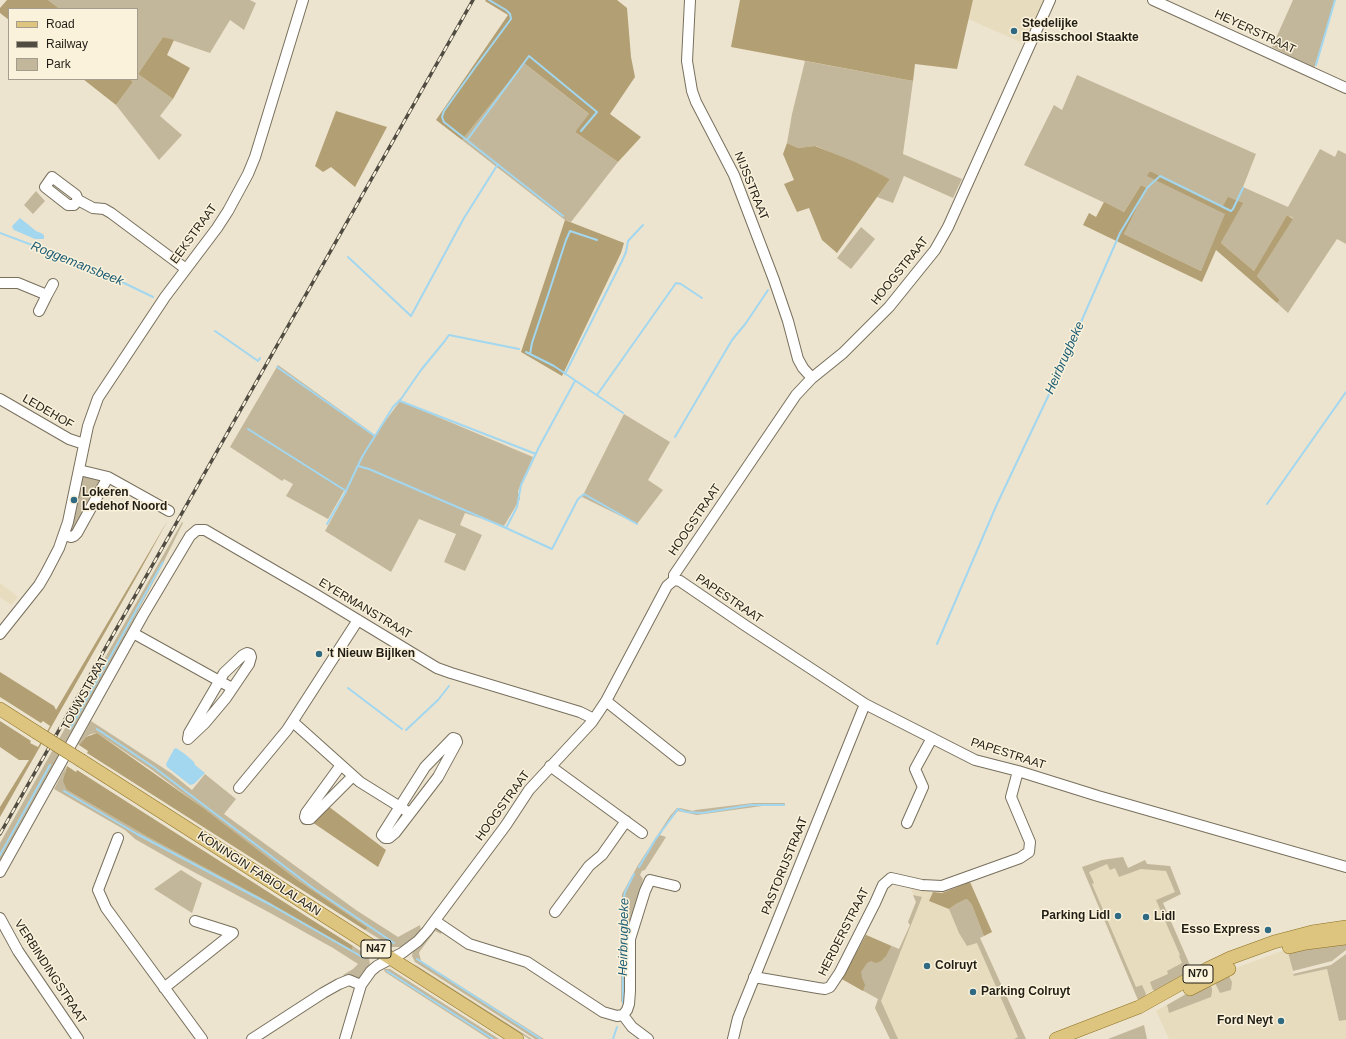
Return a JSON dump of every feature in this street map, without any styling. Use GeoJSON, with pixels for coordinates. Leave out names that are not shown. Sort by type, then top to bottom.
{"type":"FeatureCollection","features":[{"type":"Feature","properties":{"kind":"main road","name":"KONINGIN FABIOLALAAN"},"geometry":{"type":"LineString","coordinates":[[0,709],[517,1039]]}},
{"type":"Feature","properties":{"kind":"main road","name":"N70"},"geometry":{"type":"LineString","coordinates":[[1056,1039],[1139,1007],[1207,969],[1230,958],[1274,942],[1312,932],[1346,928]]}},
{"type":"Feature","properties":{"kind":"main road","name":"N70"},"geometry":{"type":"LineString","coordinates":[[1081,1039],[1154,1009],[1219,973],[1243,962],[1306,943],[1346,938]]}},
{"type":"Feature","properties":{"kind":"street","name":"EEKSTRAAT"},"geometry":{"type":"LineString","coordinates":[[0,634],[46,573],[59,548],[64,535],[88,426],[98,398],[165,297],[217,228],[248,174],[255,157],[303,0]]}},
{"type":"Feature","properties":{"kind":"street","name":"NIJSSTRAAT"},"geometry":{"type":"LineString","coordinates":[[690,0],[687,61],[692,91],[696,102],[734,176],[774,280],[788,321],[798,359],[803,368],[812,378]]}},
{"type":"Feature","properties":{"kind":"street","name":"HOOGSTRAAT"},"geometry":{"type":"LineString","coordinates":[[345,1039],[360,985],[373,969],[390,958],[402,953],[418,941],[435,921],[506,825],[529,790],[594,719],[606,701],[667,586],[674,580],[674,575],[796,395],[812,378],[843,353],[889,307],[935,250],[948,227],[1050,0]]}},
{"type":"Feature","properties":{"kind":"street","name":"HEYERSTRAAT"},"geometry":{"type":"LineString","coordinates":[[1153,0],[1346,88]]}},
{"type":"Feature","properties":{"kind":"street"},"geometry":{"type":"LineString","coordinates":[[78,200],[93,208],[104,209],[112,213],[186,269]]}},
{"type":"Feature","properties":{"kind":"street"},"geometry":{"type":"LineString","coordinates":[[0,283],[18,283],[47,294]]}},
{"type":"Feature","properties":{"kind":"street"},"geometry":{"type":"LineString","coordinates":[[39,311],[53,284]]}},
{"type":"Feature","properties":{"kind":"street","name":"LEDEHOF"},"geometry":{"type":"LineString","coordinates":[[0,399],[69,439],[84,444]]}},
{"type":"Feature","properties":{"kind":"street"},"geometry":{"type":"LineString","coordinates":[[79,470],[108,477],[169,511]]}},
{"type":"Feature","properties":{"kind":"street"},"geometry":{"type":"LineString","coordinates":[[64,535],[71,537],[77,533],[108,477]]}},
{"type":"Feature","properties":{"kind":"street","name":"EYERMANSTRAAT"},"geometry":{"type":"LineString","coordinates":[[197,530],[205,530],[437,668],[580,712],[594,719]]}},
{"type":"Feature","properties":{"kind":"street","name":"TOUWSTRAAT"},"geometry":{"type":"LineString","coordinates":[[0,872],[133,633],[180,552],[193,532],[197,530]]}},
{"type":"Feature","properties":{"kind":"street","name":"PAPESTRAAT"},"geometry":{"type":"LineString","coordinates":[[674,580],[680,581],[865,704],[975,760],[1018,771],[1098,796],[1346,867]]}},
{"type":"Feature","properties":{"kind":"street"},"geometry":{"type":"LineString","coordinates":[[239,788],[293,722],[358,620]]}},
{"type":"Feature","properties":{"kind":"street"},"geometry":{"type":"LineString","coordinates":[[133,633],[232,688]]}},
{"type":"Feature","properties":{"kind":"street"},"geometry":{"type":"LineString","coordinates":[[247,653],[250,654],[251,657],[249,664],[226,698],[205,723],[188,739],[189,733],[220,680],[243,655],[247,653]]}},
{"type":"Feature","properties":{"kind":"street"},"geometry":{"type":"LineString","coordinates":[[606,701],[680,760]]}},
{"type":"Feature","properties":{"kind":"street","name":"PASTORIJSTRAAT"},"geometry":{"type":"LineString","coordinates":[[733,1039],[738,1018],[754,977],[865,704]]}},
{"type":"Feature","properties":{"kind":"street"},"geometry":{"type":"LineString","coordinates":[[293,722],[360,782],[410,814]]}},
{"type":"Feature","properties":{"kind":"street"},"geometry":{"type":"LineString","coordinates":[[453,738],[456,739],[457,742],[438,777],[410,814],[389,838],[385,838],[382,835],[425,767],[453,738]]}},
{"type":"Feature","properties":{"kind":"street"},"geometry":{"type":"LineString","coordinates":[[907,823],[922,787],[915,769],[932,738]]}},
{"type":"Feature","properties":{"kind":"street"},"geometry":{"type":"LineString","coordinates":[[341,765],[306,813],[306,819],[310,819],[353,776]]}},
{"type":"Feature","properties":{"kind":"street"},"geometry":{"type":"LineString","coordinates":[[550,766],[642,833]]}},
{"type":"Feature","properties":{"kind":"street"},"geometry":{"type":"LineString","coordinates":[[425,767],[438,777]]}},
{"type":"Feature","properties":{"kind":"street","name":"HERDERSTRAAT"},"geometry":{"type":"LineString","coordinates":[[754,977],[825,989],[830,987],[840,972],[872,910],[883,885],[891,878],[922,885],[942,886],[1020,858],[1029,852],[1030,842],[1011,797],[1018,771]]}},
{"type":"Feature","properties":{"kind":"street"},"geometry":{"type":"LineString","coordinates":[[554,912],[589,866],[602,855],[626,821]]}},
{"type":"Feature","properties":{"kind":"street"},"geometry":{"type":"LineString","coordinates":[[118,838],[98,890],[106,908],[202,1039]]}},
{"type":"Feature","properties":{"kind":"street"},"geometry":{"type":"LineString","coordinates":[[435,921],[469,944],[528,962],[604,1012],[618,1016],[623,1015],[629,1004],[630,939],[645,891],[650,880],[675,886]]}},
{"type":"Feature","properties":{"kind":"street","name":"VERBINDINGSTRAAT"},"geometry":{"type":"LineString","coordinates":[[0,918],[18,951],[78,1039]]}},
{"type":"Feature","properties":{"kind":"street"},"geometry":{"type":"LineString","coordinates":[[164,988],[233,933],[195,921]]}},
{"type":"Feature","properties":{"kind":"street"},"geometry":{"type":"LineString","coordinates":[[408,970],[408,959],[418,941]]}},
{"type":"Feature","properties":{"kind":"street"},"geometry":{"type":"LineString","coordinates":[[252,1039],[339,984],[349,980],[360,985]]}},
{"type":"Feature","properties":{"kind":"street"},"geometry":{"type":"LineString","coordinates":[[623,1015],[632,1027],[648,1039]]}},
{"type":"Feature","properties":{"kind":"shaded area"},"geometry":{"type":"Polygon","coordinates":[[[7,0],[48,0],[59,8],[8,8],[8,19],[0,13],[0,8],[7,0]]]}},
{"type":"Feature","properties":{"kind":"shaded area"},"geometry":{"type":"Polygon","coordinates":[[[617,0],[627,8],[631,57],[635,77],[610,114],[641,137],[618,162],[575,132],[589,114],[524,63],[462,140],[436,120],[508,15],[485,1],[617,0]]]}},
{"type":"Feature","properties":{"kind":"shaded area"},"geometry":{"type":"Polygon","coordinates":[[[740,0],[973,0],[957,69],[915,64],[913,81],[731,47],[740,0]]]}},
{"type":"Feature","properties":{"kind":"shaded area","name":"Stedelijke Basisschool Staakte"},"geometry":{"type":"Polygon","coordinates":[[[973,0],[1047,0],[1025,44],[968,19],[973,0]]]}},
{"type":"Feature","properties":{"kind":"shaded area"},"geometry":{"type":"Polygon","coordinates":[[[163,37],[174,40],[167,55],[190,68],[173,99],[138,74],[163,37]]]}},
{"type":"Feature","properties":{"kind":"shaded area"},"geometry":{"type":"Polygon","coordinates":[[[84,80],[131,80],[133,82],[116,105],[84,80]]]}},
{"type":"Feature","properties":{"kind":"shaded area"},"geometry":{"type":"Polygon","coordinates":[[[336,111],[387,127],[355,187],[331,167],[323,172],[315,166],[336,111]]]}},
{"type":"Feature","properties":{"kind":"shaded area"},"geometry":{"type":"Polygon","coordinates":[[[787,143],[798,148],[815,146],[855,162],[890,179],[837,253],[822,240],[809,208],[797,212],[784,184],[794,180],[783,154],[787,143]]]}},
{"type":"Feature","properties":{"kind":"shaded area"},"geometry":{"type":"Polygon","coordinates":[[[1150,171],[1223,206],[1228,197],[1243,203],[1221,243],[1254,271],[1287,215],[1293,219],[1257,276],[1280,300],[1277,303],[1216,250],[1202,282],[1083,225],[1089,213],[1096,217],[1104,202],[1124,212],[1141,185],[1147,188],[1124,234],[1201,271],[1225,214],[1147,176],[1150,171]]]}},
{"type":"Feature","properties":{"kind":"shaded area"},"geometry":{"type":"Polygon","coordinates":[[[565,220],[624,243],[621,253],[562,376],[521,352],[565,220]]]}},
{"type":"Feature","properties":{"kind":"shaded area"},"geometry":{"type":"Polygon","coordinates":[[[168,520],[0,817],[0,807],[29,760],[19,760],[0,747],[0,721],[31,741],[30,743],[38,747],[50,726],[43,721],[41,723],[0,697],[0,672],[54,706],[56,710],[168,520]]]}},
{"type":"Feature","properties":{"kind":"shaded area"},"geometry":{"type":"Polygon","coordinates":[[[0,583],[18,597],[11,605],[0,597],[0,583]]]}},
{"type":"Feature","properties":{"kind":"shaded area"},"geometry":{"type":"Polygon","coordinates":[[[97,733],[203,808],[296,879],[368,928],[365,930],[87,753],[88,751],[79,745],[86,737],[97,733]]]}},
{"type":"Feature","properties":{"kind":"shaded area"},"geometry":{"type":"Polygon","coordinates":[[[67,766],[76,772],[77,770],[353,946],[352,950],[263,899],[148,837],[67,790],[63,781],[67,766]]]}},
{"type":"Feature","properties":{"kind":"shaded area"},"geometry":{"type":"Polygon","coordinates":[[[328,806],[386,850],[378,867],[312,822],[328,806]]]}},
{"type":"Feature","properties":{"kind":"shaded area"},"geometry":{"type":"Polygon","coordinates":[[[1123,857],[1128,868],[1145,860],[1147,864],[1170,866],[1181,894],[1163,903],[1191,967],[1156,989],[1137,998],[1082,867],[1102,860],[1123,857]]]}},
{"type":"Feature","properties":{"kind":"shaded area"},"geometry":{"type":"Polygon","coordinates":[[[970,882],[992,932],[980,938],[1026,1039],[890,1039],[875,1008],[878,999],[842,979],[866,935],[899,949],[910,925],[908,922],[916,901],[911,889],[942,893],[970,882]]]}},
{"type":"Feature","properties":{"kind":"shaded area"},"geometry":{"type":"Polygon","coordinates":[[[970,882],[992,932],[984,936],[972,905],[968,900],[966,899],[949,909],[929,901],[933,892],[942,893],[970,882]]]}},
{"type":"Feature","properties":{"kind":"shaded area"},"geometry":{"type":"Polygon","coordinates":[[[866,935],[891,946],[886,956],[881,961],[876,963],[871,961],[867,963],[861,972],[865,985],[863,991],[842,979],[866,935]]]}},
{"type":"Feature","properties":{"kind":"shaded area"},"geometry":{"type":"Polygon","coordinates":[[[1287,949],[1294,976],[1327,969],[1339,1021],[1346,1020],[1346,1039],[1169,1039],[1156,1011],[1236,968],[1287,949]]]}},
{"type":"Feature","properties":{"kind":"green space"},"geometry":{"type":"Polygon","coordinates":[[[48,0],[250,0],[256,3],[244,30],[230,20],[210,53],[163,37],[138,74],[138,8],[59,8],[48,0]]]}},
{"type":"Feature","properties":{"kind":"green space"},"geometry":{"type":"Polygon","coordinates":[[[1293,0],[1335,0],[1314,69],[1272,47],[1293,0]]]}},
{"type":"Feature","properties":{"kind":"green space"},"geometry":{"type":"Polygon","coordinates":[[[805,61],[913,81],[903,154],[962,179],[953,198],[904,176],[893,203],[877,197],[890,179],[816,146],[798,148],[787,143],[792,114],[805,61]]]}},
{"type":"Feature","properties":{"kind":"green space"},"geometry":{"type":"Polygon","coordinates":[[[524,63],[590,115],[575,132],[618,162],[571,222],[565,220],[462,140],[524,63]]]}},
{"type":"Feature","properties":{"kind":"green space"},"geometry":{"type":"Polygon","coordinates":[[[138,74],[173,99],[160,116],[182,135],[159,160],[116,105],[133,82],[131,80],[138,80],[138,74]]]}},
{"type":"Feature","properties":{"kind":"green space"},"geometry":{"type":"Polygon","coordinates":[[[1077,75],[1256,154],[1243,187],[1288,207],[1320,149],[1335,157],[1338,150],[1346,154],[1346,244],[1337,239],[1288,313],[1277,303],[1280,300],[1257,276],[1293,218],[1287,215],[1254,271],[1221,243],[1242,203],[1223,206],[1150,171],[1148,176],[1226,214],[1201,271],[1124,234],[1147,188],[1141,185],[1124,212],[1024,165],[1054,105],[1062,110],[1077,75]]]}},
{"type":"Feature","properties":{"kind":"green space"},"geometry":{"type":"Polygon","coordinates":[[[36,191],[45,201],[33,214],[24,205],[36,191]]]}},
{"type":"Feature","properties":{"kind":"green space"},"geometry":{"type":"Polygon","coordinates":[[[861,227],[875,239],[851,269],[837,258],[861,227]]]}},
{"type":"Feature","properties":{"kind":"green space"},"geometry":{"type":"Polygon","coordinates":[[[278,365],[375,435],[400,401],[533,457],[518,491],[520,499],[504,526],[465,513],[460,525],[482,535],[465,571],[444,562],[456,534],[419,519],[391,572],[325,531],[347,491],[344,491],[328,519],[286,496],[293,484],[284,479],[282,481],[230,447],[278,365]]]}},
{"type":"Feature","properties":{"kind":"green space"},"geometry":{"type":"Polygon","coordinates":[[[624,414],[670,442],[648,480],[663,490],[637,524],[582,497],[624,414]]]}},
{"type":"Feature","properties":{"kind":"green space"},"geometry":{"type":"Polygon","coordinates":[[[86,476],[99,480],[100,483],[72,532],[69,531],[82,477],[86,476]]]}},
{"type":"Feature","properties":{"kind":"green space"},"geometry":{"type":"Polygon","coordinates":[[[182,522],[183,523],[156,577],[96,690],[0,863],[0,843],[182,522]]]}},
{"type":"Feature","properties":{"kind":"green space"},"geometry":{"type":"Polygon","coordinates":[[[91,721],[171,773],[192,790],[205,774],[236,799],[224,814],[356,910],[398,937],[420,925],[421,933],[402,947],[392,947],[365,930],[368,928],[296,879],[152,770],[97,733],[86,737],[79,745],[78,744],[91,721]]]}},
{"type":"Feature","properties":{"kind":"green space"},"geometry":{"type":"Polygon","coordinates":[[[66,766],[65,774],[67,790],[148,837],[263,899],[352,950],[353,946],[368,956],[370,963],[367,969],[358,979],[345,977],[343,975],[358,964],[333,948],[135,839],[125,830],[54,789],[66,766]]]}},
{"type":"Feature","properties":{"kind":"green space"},"geometry":{"type":"Polygon","coordinates":[[[753,803],[785,803],[784,806],[762,806],[697,815],[678,811],[669,821],[660,835],[666,837],[645,870],[642,871],[640,875],[643,879],[628,936],[625,1003],[621,1002],[622,894],[638,865],[670,816],[677,808],[693,811],[753,803]]]}},
{"type":"Feature","properties":{"kind":"green space"},"geometry":{"type":"Polygon","coordinates":[[[1123,857],[1128,868],[1145,860],[1147,864],[1170,866],[1181,894],[1163,903],[1192,970],[1156,991],[1153,990],[1150,982],[1168,974],[1167,971],[1182,963],[1179,956],[1180,955],[1156,900],[1175,892],[1166,871],[1141,869],[1119,877],[1115,868],[1110,870],[1107,864],[1089,872],[1094,883],[1092,884],[1136,987],[1142,985],[1146,994],[1145,997],[1138,1000],[1082,867],[1102,860],[1123,857]]]}},
{"type":"Feature","properties":{"kind":"green space"},"geometry":{"type":"Polygon","coordinates":[[[181,870],[202,883],[192,913],[154,889],[181,870]]]}},
{"type":"Feature","properties":{"kind":"green space"},"geometry":{"type":"Polygon","coordinates":[[[913,895],[922,897],[881,1001],[898,1039],[890,1039],[875,1008],[878,999],[842,979],[866,935],[899,949],[910,925],[908,922],[916,902],[913,895]]]}},
{"type":"Feature","properties":{"kind":"green space"},"geometry":{"type":"Polygon","coordinates":[[[966,899],[972,905],[984,936],[980,938],[1026,1039],[1014,1039],[1018,1037],[977,943],[967,946],[959,933],[949,909],[966,899]]]}},
{"type":"Feature","properties":{"kind":"green space"},"geometry":{"type":"Polygon","coordinates":[[[436,927],[441,929],[442,932],[441,934],[435,931],[420,951],[421,961],[544,1039],[535,1039],[415,962],[412,956],[413,950],[436,927]]]}},
{"type":"Feature","properties":{"kind":"green space"},"geometry":{"type":"Polygon","coordinates":[[[1346,943],[1346,950],[1332,961],[1293,971],[1287,949],[1346,943]]]}},
{"type":"Feature","properties":{"kind":"green space"},"geometry":{"type":"Polygon","coordinates":[[[1346,954],[1346,1020],[1339,1021],[1327,969],[1294,976],[1293,974],[1331,965],[1346,954]]]}},
{"type":"Feature","properties":{"kind":"green space"},"geometry":{"type":"Polygon","coordinates":[[[414,964],[532,1039],[529,1039],[414,964]]]}},
{"type":"Feature","properties":{"kind":"green space"},"geometry":{"type":"Polygon","coordinates":[[[384,969],[390,969],[499,1039],[489,1039],[385,972],[384,969]]]}},
{"type":"Feature","properties":{"kind":"green space"},"geometry":{"type":"Polygon","coordinates":[[[1227,972],[1232,982],[1231,990],[1220,993],[1215,983],[1215,978],[1227,972]]]}},
{"type":"Feature","properties":{"kind":"green space"},"geometry":{"type":"Polygon","coordinates":[[[1207,982],[1212,988],[1211,997],[1169,1013],[1167,1005],[1207,982]]]}},
{"type":"Feature","properties":{"kind":"green space"},"geometry":{"type":"Polygon","coordinates":[[[1144,1025],[1147,1039],[1108,1039],[1144,1025]]]}},
{"type":"Feature","properties":{"kind":"water"},"geometry":{"type":"Polygon","coordinates":[[[20,218],[36,231],[44,235],[44,239],[35,239],[14,230],[12,227],[13,225],[20,218]]]}},
{"type":"Feature","properties":{"kind":"water"},"geometry":{"type":"Polygon","coordinates":[[[176,748],[185,754],[205,773],[194,784],[190,785],[167,767],[166,764],[176,748]]]}},
{"type":"Feature","properties":{"kind":"waterway"},"geometry":{"type":"LineString","coordinates":[[489,0],[506,10],[510,14],[511,19],[444,111],[442,117],[444,122],[563,216]]}},
{"type":"Feature","properties":{"kind":"waterway","name":"Heirbrugbeke"},"geometry":{"type":"LineString","coordinates":[[1316,65],[1335,0]]}},
{"type":"Feature","properties":{"kind":"waterway"},"geometry":{"type":"LineString","coordinates":[[467,140],[529,56],[597,112],[581,131]]}},
{"type":"Feature","properties":{"kind":"waterway"},"geometry":{"type":"LineString","coordinates":[[348,257],[411,316],[464,218],[498,164]]}},
{"type":"Feature","properties":{"kind":"waterway","name":"Heirbrugbeke"},"geometry":{"type":"LineString","coordinates":[[937,644],[997,504],[1053,386],[1120,233],[1147,188],[1160,176],[1231,211],[1243,188]]}},
{"type":"Feature","properties":{"kind":"waterway"},"geometry":{"type":"LineString","coordinates":[[565,374],[622,261],[626,252],[628,241],[643,225]]}},
{"type":"Feature","properties":{"kind":"waterway"},"geometry":{"type":"LineString","coordinates":[[530,354],[532,343],[570,231],[597,240]]}},
{"type":"Feature","properties":{"kind":"waterway","name":"Roggemansbeek"},"geometry":{"type":"LineString","coordinates":[[0,233],[93,268],[153,297]]}},
{"type":"Feature","properties":{"kind":"waterway"},"geometry":{"type":"LineString","coordinates":[[597,395],[676,283],[681,284],[702,298]]}},
{"type":"Feature","properties":{"kind":"waterway"},"geometry":{"type":"LineString","coordinates":[[675,437],[732,340],[746,323],[768,290]]}},
{"type":"Feature","properties":{"kind":"waterway","name":"Roggemansbeek"},"geometry":{"type":"LineString","coordinates":[[215,331],[258,361],[260,358]]}},
{"type":"Feature","properties":{"kind":"waterway"},"geometry":{"type":"LineString","coordinates":[[327,524],[345,493],[362,457],[393,407],[401,399],[421,370],[449,335],[519,349]]}},
{"type":"Feature","properties":{"kind":"waterway"},"geometry":{"type":"LineString","coordinates":[[526,352],[554,366],[623,413]]}},
{"type":"Feature","properties":{"kind":"waterway","name":"Roggemansbeek"},"geometry":{"type":"LineString","coordinates":[[277,367],[375,436]]}},
{"type":"Feature","properties":{"kind":"waterway"},"geometry":{"type":"LineString","coordinates":[[575,381],[539,447],[521,485],[517,507],[506,528],[552,549],[578,499],[584,494],[637,524]]}},
{"type":"Feature","properties":{"kind":"waterway"},"geometry":{"type":"LineString","coordinates":[[1267,504],[1346,392]]}},
{"type":"Feature","properties":{"kind":"waterway"},"geometry":{"type":"LineString","coordinates":[[400,401],[536,454]]}},
{"type":"Feature","properties":{"kind":"waterway"},"geometry":{"type":"LineString","coordinates":[[248,429],[346,491]]}},
{"type":"Feature","properties":{"kind":"waterway"},"geometry":{"type":"LineString","coordinates":[[358,466],[369,469],[506,528]]}},
{"type":"Feature","properties":{"kind":"waterway"},"geometry":{"type":"LineString","coordinates":[[70,729],[163,562]]}},
{"type":"Feature","properties":{"kind":"waterway"},"geometry":{"type":"LineString","coordinates":[[406,730],[438,700],[449,686]]}},
{"type":"Feature","properties":{"kind":"waterway"},"geometry":{"type":"LineString","coordinates":[[348,688],[402,729]]}},
{"type":"Feature","properties":{"kind":"waterway"},"geometry":{"type":"LineString","coordinates":[[97,729],[155,768],[313,888],[394,943]]}},
{"type":"Feature","properties":{"kind":"waterway"},"geometry":{"type":"LineString","coordinates":[[0,855],[50,765]]}},
{"type":"Feature","properties":{"kind":"waterway"},"geometry":{"type":"LineString","coordinates":[[64,791],[137,834],[271,905],[364,958]]}},
{"type":"Feature","properties":{"kind":"waterway","name":"Heirbrugbeke"},"geometry":{"type":"LineString","coordinates":[[639,867],[655,840],[678,809],[686,812],[702,813],[751,805],[784,805]]}},
{"type":"Feature","properties":{"kind":"waterway","name":"Heirbrugbeke"},"geometry":{"type":"LineString","coordinates":[[623,1003],[622,908],[625,892],[634,874]]}},
{"type":"Feature","properties":{"kind":"waterway"},"geometry":{"type":"LineString","coordinates":[[417,959],[541,1039]]}},
{"type":"Feature","properties":{"kind":"waterway"},"geometry":{"type":"LineString","coordinates":[[387,971],[493,1039]]}},
{"type":"Feature","properties":{"kind":"waterway","name":"Heirbrugbeke"},"geometry":{"type":"LineString","coordinates":[[613,1039],[617,1027]]}},
{"type":"Feature","properties":{"kind":"railway"},"geometry":{"type":"LineString","coordinates":[[0,834],[473,0]]}},
{"type":"Feature","properties":{"kind":"place","name":"Stedelijke Basisschool Staakte"},"geometry":{"type":"Point","coordinates":[1014,31]}},
{"type":"Feature","properties":{"kind":"place","name":"Lokeren Ledehof Noord"},"geometry":{"type":"Point","coordinates":[74,500]}},
{"type":"Feature","properties":{"kind":"place","name":"'t Nieuw Bijlken"},"geometry":{"type":"Point","coordinates":[319,654]}},
{"type":"Feature","properties":{"kind":"place","name":"Parking Lidl"},"geometry":{"type":"Point","coordinates":[1118,916]}},
{"type":"Feature","properties":{"kind":"place","name":"Lidl"},"geometry":{"type":"Point","coordinates":[1146,917]}},
{"type":"Feature","properties":{"kind":"place","name":"Esso Express"},"geometry":{"type":"Point","coordinates":[1268,930]}},
{"type":"Feature","properties":{"kind":"place","name":"Colruyt"},"geometry":{"type":"Point","coordinates":[927,966]}},
{"type":"Feature","properties":{"kind":"place","name":"Parking Colruyt"},"geometry":{"type":"Point","coordinates":[973,992]}},
{"type":"Feature","properties":{"kind":"place","name":"Ford Neyt"},"geometry":{"type":"Point","coordinates":[1281,1021]}}]}
